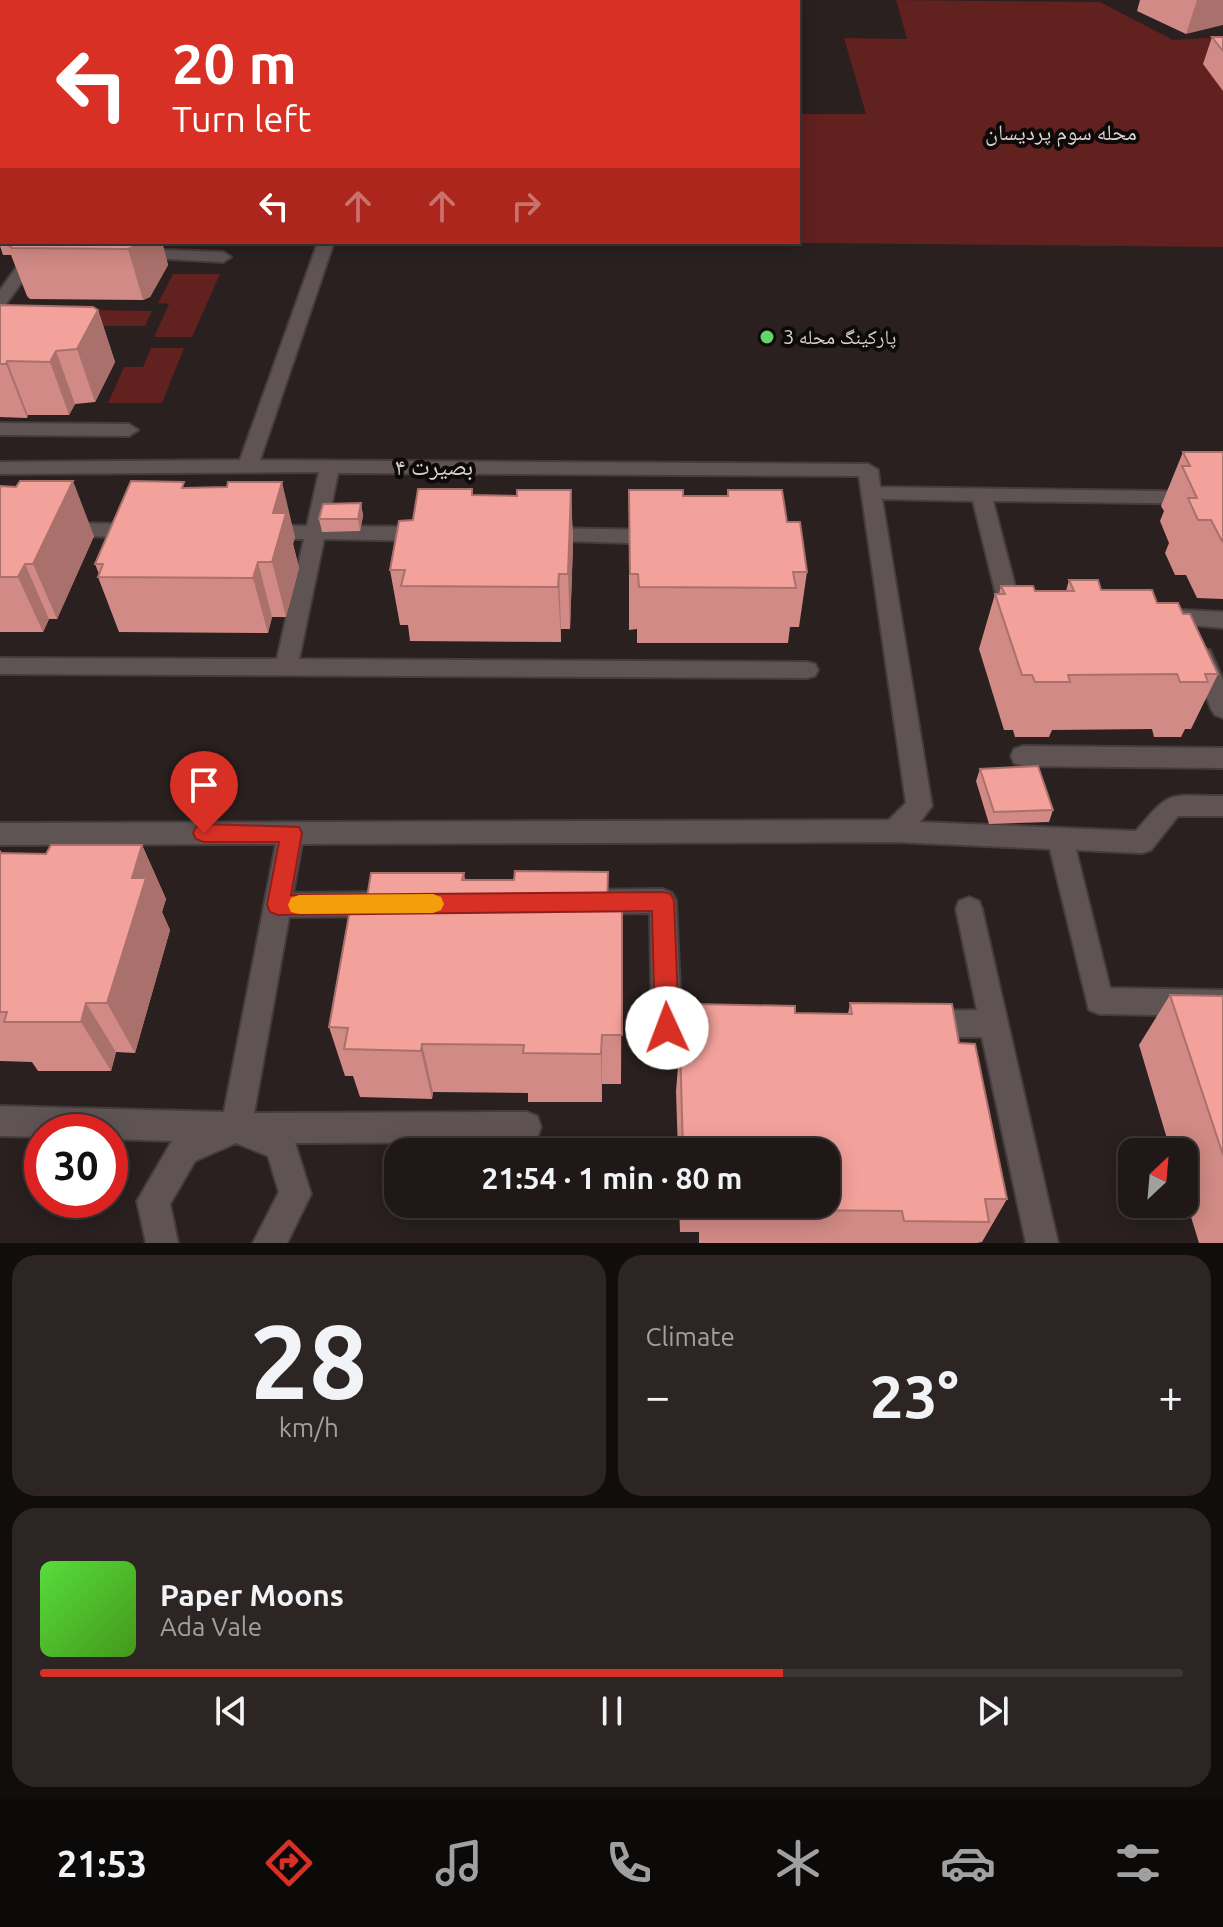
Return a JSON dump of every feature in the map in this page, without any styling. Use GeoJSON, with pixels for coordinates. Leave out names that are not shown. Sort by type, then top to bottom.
{"type":"FeatureCollection","features":[{"type":"Feature","properties":{"kind":"street"},"geometry":{"type":"LineString","coordinates":[[248,466],[325,244]]}},
{"type":"Feature","properties":{"kind":"street"},"geometry":{"type":"LineString","coordinates":[[0,301],[44,248]]}},
{"type":"Feature","properties":{"kind":"street"},"geometry":{"type":"LineString","coordinates":[[114,253],[223,257]]}},
{"type":"Feature","properties":{"kind":"street"},"geometry":{"type":"LineString","coordinates":[[0,429],[129,430]]}},
{"type":"Feature","properties":{"kind":"street"},"geometry":{"type":"LineString","coordinates":[[286,668],[330,467]]}},
{"type":"Feature","properties":{"kind":"street","name":"بصیرت ۴"},"geometry":{"type":"LineString","coordinates":[[0,468],[330,467],[870,482],[981,495],[1223,498]]}},
{"type":"Feature","properties":{"kind":"street"},"geometry":{"type":"LineString","coordinates":[[870,482],[919,806],[895,831]]}},
{"type":"Feature","properties":{"kind":"street"},"geometry":{"type":"LineString","coordinates":[[981,495],[1011,611],[1043,612]]}},
{"type":"Feature","properties":{"kind":"street"},"geometry":{"type":"LineString","coordinates":[[47,530],[158,531]]}},
{"type":"Feature","properties":{"kind":"street"},"geometry":{"type":"LineString","coordinates":[[237,532],[444,534]]}},
{"type":"Feature","properties":{"kind":"street"},"geometry":{"type":"LineString","coordinates":[[524,535],[684,537]]}},
{"type":"Feature","properties":{"kind":"street"},"geometry":{"type":"LineString","coordinates":[[1138,616],[1223,620]]}},
{"type":"Feature","properties":{"kind":"street"},"geometry":{"type":"LineString","coordinates":[[1186,618],[1221,700]]}},
{"type":"Feature","properties":{"kind":"street"},"geometry":{"type":"LineString","coordinates":[[0,666],[807,670]]}},
{"type":"Feature","properties":{"kind":"street"},"geometry":{"type":"LineString","coordinates":[[1023,756],[1223,758]]}},
{"type":"Feature","properties":{"kind":"street"},"geometry":{"type":"LineString","coordinates":[[0,834],[895,831],[1142,842],[1172,806],[1223,806]]}},
{"type":"Feature","properties":{"kind":"street"},"geometry":{"type":"LineString","coordinates":[[236,1128],[291,833]]}},
{"type":"Feature","properties":{"kind":"street"},"geometry":{"type":"LineString","coordinates":[[1060,838],[1099,1001],[1223,1003]]}},
{"type":"Feature","properties":{"kind":"street"},"geometry":{"type":"LineString","coordinates":[[555,902],[663,901],[667,1028],[745,1027]]}},
{"type":"Feature","properties":{"kind":"street"},"geometry":{"type":"LineString","coordinates":[[278,905],[401,904]]}},
{"type":"Feature","properties":{"kind":"street"},"geometry":{"type":"LineString","coordinates":[[969,909],[1042,1243]]}},
{"type":"Feature","properties":{"kind":"street"},"geometry":{"type":"LineString","coordinates":[[901,1024],[994,1023]]}},
{"type":"Feature","properties":{"kind":"street"},"geometry":{"type":"LineString","coordinates":[[0,1121],[236,1128],[526,1127]]}},
{"type":"Feature","properties":{"kind":"street"},"geometry":{"type":"LineString","coordinates":[[162,1243],[153,1201],[184,1150],[236,1128],[281,1146],[295,1194],[269,1243]]}},
{"type":"Feature","properties":{"kind":"shaded area"},"geometry":{"type":"Polygon","coordinates":[[[896,0],[1100,2],[1173,40],[1223,37],[1223,247],[800,243],[800,114],[866,114],[844,38],[907,39],[896,0]]]}},
{"type":"Feature","properties":{"kind":"shaded area"},"geometry":{"type":"Polygon","coordinates":[[[173,274],[220,274],[192,337],[154,337],[169,304],[158,303],[173,274]]]}},
{"type":"Feature","properties":{"kind":"shaded area"},"geometry":{"type":"Polygon","coordinates":[[[92,310],[152,311],[145,326],[84,326],[92,310]]]}},
{"type":"Feature","properties":{"kind":"shaded area"},"geometry":{"type":"Polygon","coordinates":[[[151,348],[184,348],[162,403],[108,403],[124,367],[143,367],[151,348]]]}},
{"type":"Feature","properties":{"kind":"building"},"geometry":{"type":"Polygon","coordinates":[[[1212,37],[1223,37],[1223,51],[1212,37]]]}},
{"type":"Feature","properties":{"kind":"building"},"geometry":{"type":"Polygon","coordinates":[[[136,244],[128,249],[12,248],[8,245],[136,244]]]}},
{"type":"Feature","properties":{"kind":"building"},"geometry":{"type":"Polygon","coordinates":[[[0,305],[93,307],[98,310],[77,349],[56,351],[50,362],[7,361],[0,364],[0,305]]]}},
{"type":"Feature","properties":{"kind":"building"},"geometry":{"type":"Polygon","coordinates":[[[1183,452],[1223,452],[1223,543],[1211,520],[1198,520],[1188,498],[1197,498],[1182,466],[1190,466],[1183,452]]]}},
{"type":"Feature","properties":{"kind":"building"},"geometry":{"type":"Polygon","coordinates":[[[20,481],[73,481],[33,564],[25,564],[18,577],[0,577],[0,486],[16,487],[20,481]]]}},
{"type":"Feature","properties":{"kind":"building"},"geometry":{"type":"Polygon","coordinates":[[[131,481],[184,482],[182,488],[227,487],[228,482],[282,482],[273,513],[286,513],[272,562],[258,562],[253,578],[98,577],[103,564],[95,564],[131,481]]]}},
{"type":"Feature","properties":{"kind":"building"},"geometry":{"type":"Polygon","coordinates":[[[418,489],[472,489],[472,495],[517,496],[517,490],[571,490],[568,574],[559,574],[558,587],[401,586],[405,570],[390,570],[399,521],[413,520],[418,489]]]}},
{"type":"Feature","properties":{"kind":"building"},"geometry":{"type":"Polygon","coordinates":[[[629,490],[683,490],[683,496],[728,496],[728,490],[782,490],[787,522],[800,522],[807,572],[793,572],[796,588],[639,587],[638,574],[630,574],[629,490]]]}},
{"type":"Feature","properties":{"kind":"building"},"geometry":{"type":"Polygon","coordinates":[[[361,503],[358,519],[319,519],[323,504],[361,503]]]}},
{"type":"Feature","properties":{"kind":"building"},"geometry":{"type":"Polygon","coordinates":[[[1069,580],[1098,580],[1101,590],[1152,590],[1157,603],[1178,603],[1183,614],[1190,614],[1218,674],[1205,674],[1208,682],[1180,682],[1177,674],[1068,675],[1070,682],[1035,682],[1032,675],[1022,675],[995,594],[1005,594],[1001,586],[1033,586],[1035,591],[1074,591],[1069,580]]]}},
{"type":"Feature","properties":{"kind":"building"},"geometry":{"type":"Polygon","coordinates":[[[1038,766],[1053,810],[994,812],[980,769],[1038,766]]]}},
{"type":"Feature","properties":{"kind":"building"},"geometry":{"type":"Polygon","coordinates":[[[51,845],[142,845],[132,878],[146,878],[107,1003],[86,1003],[81,1022],[4,1022],[7,1012],[0,1012],[0,853],[46,854],[51,845]]]}},
{"type":"Feature","properties":{"kind":"building"},"geometry":{"type":"Polygon","coordinates":[[[515,871],[608,872],[607,905],[622,905],[622,1035],[602,1035],[601,1054],[523,1053],[524,1045],[422,1044],[421,1051],[344,1049],[348,1028],[329,1027],[351,904],[366,904],[371,873],[464,873],[462,880],[514,880],[515,871]]]}},
{"type":"Feature","properties":{"kind":"building"},"geometry":{"type":"Polygon","coordinates":[[[1170,995],[1223,996],[1223,1155],[1170,995]]]}},
{"type":"Feature","properties":{"kind":"building"},"geometry":{"type":"Polygon","coordinates":[[[850,1003],[952,1004],[959,1043],[975,1044],[1007,1199],[985,1199],[989,1222],[904,1221],[902,1211],[840,1210],[840,1138],[683,1138],[680,1042],[696,1042],[695,1004],[795,1006],[795,1013],[852,1014],[850,1003]]]}},
{"type":"Feature","properties":{"kind":"slow traffic"},"geometry":{"type":"LineString","coordinates":[[299,905],[433,904]]}},
{"type":"Feature","properties":{"kind":"place","name":"پارکینگ محله 3"},"geometry":{"type":"Point","coordinates":[767,337]}},
{"type":"Feature","properties":{"kind":"district","name":"محله سوم پردیسان"},"geometry":{"type":"Point","coordinates":[1061,132]}},
{"type":"Feature","properties":{"kind":"route"},"geometry":{"type":"LineString","coordinates":[[204,833],[291,833],[278,905],[663,901],[667,1028]]}}]}
